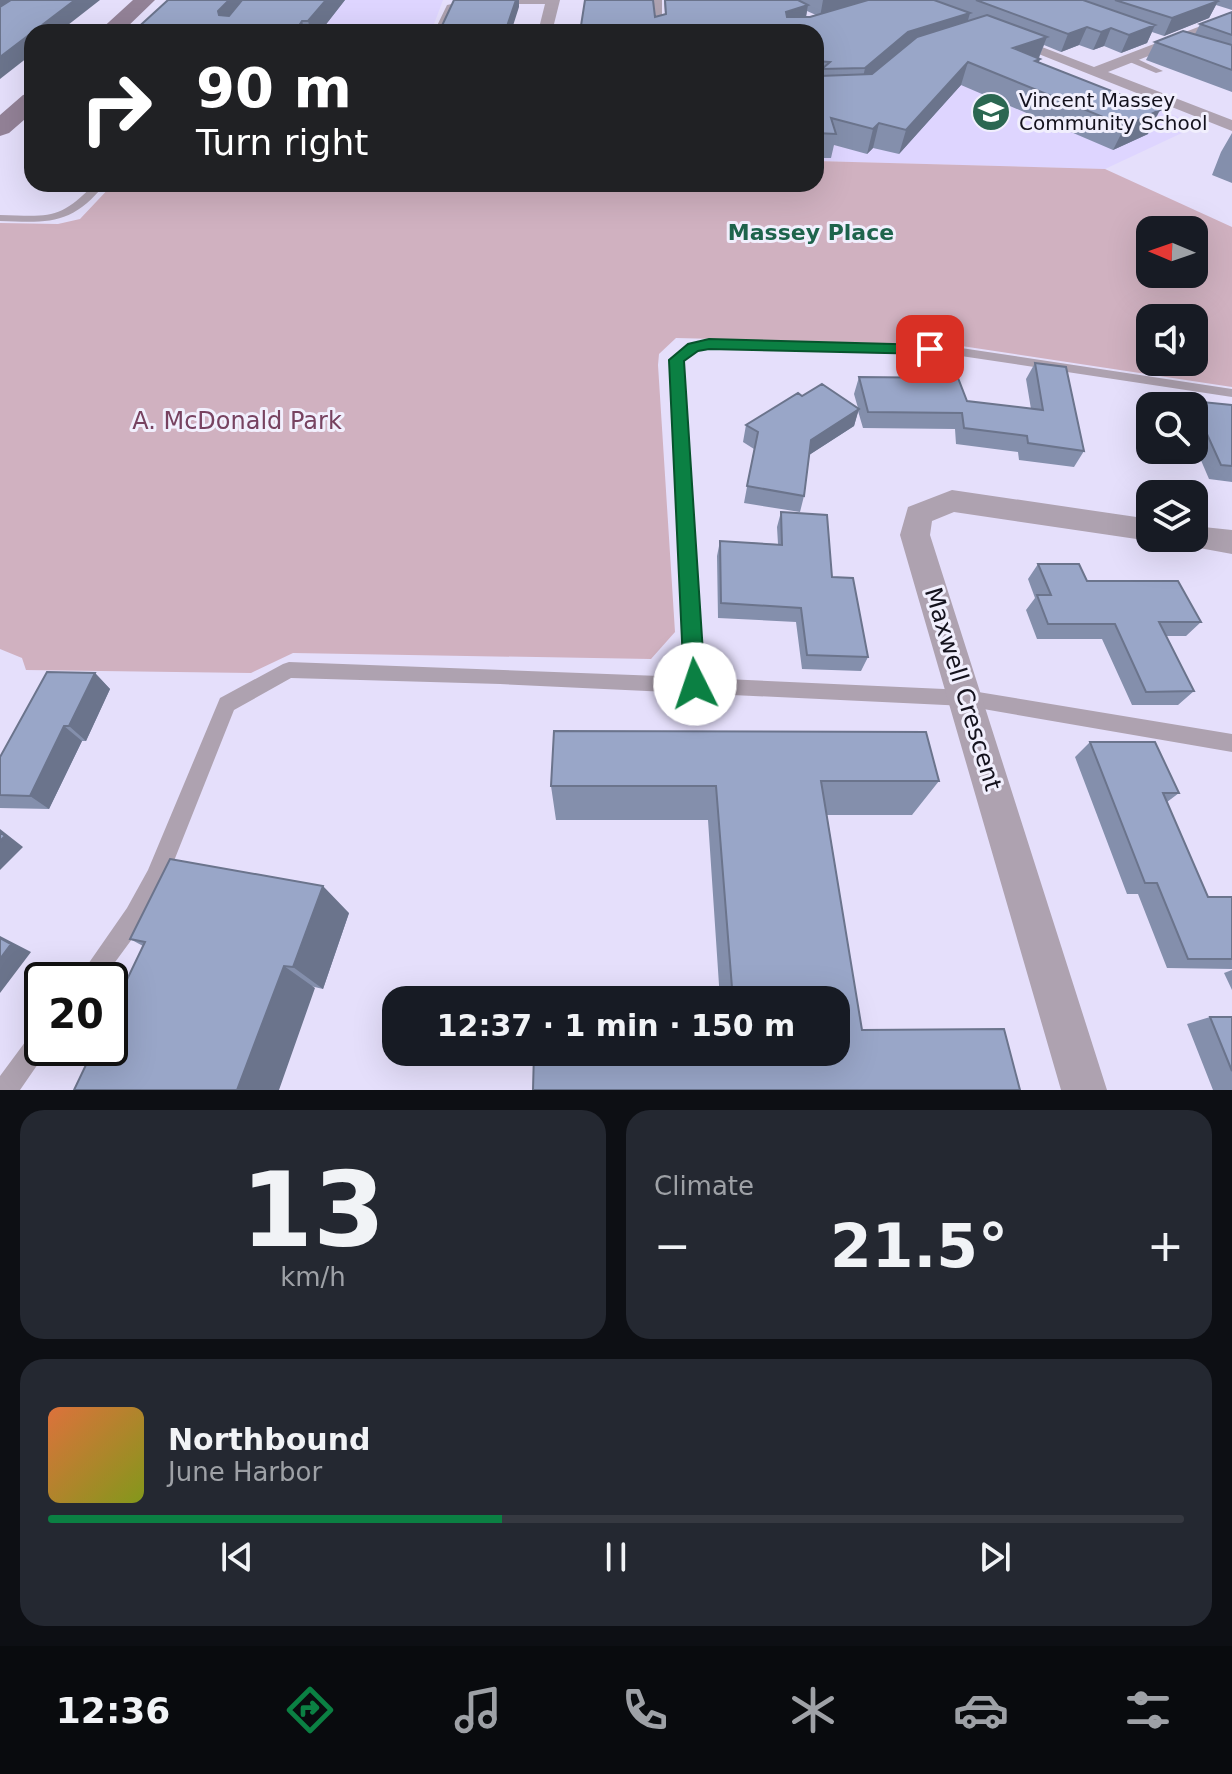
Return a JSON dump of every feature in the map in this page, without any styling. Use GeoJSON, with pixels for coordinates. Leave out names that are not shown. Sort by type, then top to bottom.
{"type":"FeatureCollection","features":[{"type":"Feature","properties":{"kind":"main road"},"geometry":{"type":"LineString","coordinates":[[118,24],[145,0]]}},
{"type":"Feature","properties":{"kind":"main road"},"geometry":{"type":"LineString","coordinates":[[0,128],[24,107]]}},
{"type":"Feature","properties":{"kind":"street"},"geometry":{"type":"LineString","coordinates":[[547,24],[552,1]]}},
{"type":"Feature","properties":{"kind":"street"},"geometry":{"type":"LineString","coordinates":[[1205,10],[1232,18]]}},
{"type":"Feature","properties":{"kind":"street"},"geometry":{"type":"LineString","coordinates":[[1094,72],[1163,41],[1232,18]]}},
{"type":"Feature","properties":{"kind":"street"},"geometry":{"type":"LineString","coordinates":[[985,31],[1232,126]]}},
{"type":"Feature","properties":{"kind":"street","name":"Maxwell Crescent"},"geometry":{"type":"LineString","coordinates":[[1084,1090],[915,535],[918,515],[952,501],[1136,528]]}},
{"type":"Feature","properties":{"kind":"street"},"geometry":{"type":"LineString","coordinates":[[1208,539],[1232,542]]}},
{"type":"Feature","properties":{"kind":"lane"},"geometry":{"type":"LineString","coordinates":[[658,0],[658,24]]}},
{"type":"Feature","properties":{"kind":"lane"},"geometry":{"type":"LineString","coordinates":[[442,24],[450,7],[458,3],[552,1]]}},
{"type":"Feature","properties":{"kind":"lane"},"geometry":{"type":"LineString","coordinates":[[1163,41],[1188,47]]}},
{"type":"Feature","properties":{"kind":"lane"},"geometry":{"type":"LineString","coordinates":[[1128,58],[1159,71]]}},
{"type":"Feature","properties":{"kind":"lane"},"geometry":{"type":"LineString","coordinates":[[0,218],[66,216],[81,206],[93,192]]}},
{"type":"Feature","properties":{"kind":"lane"},"geometry":{"type":"LineString","coordinates":[[695,684],[676,360],[693,347],[723,344],[961,352],[1232,393]]}},
{"type":"Feature","properties":{"kind":"lane"},"geometry":{"type":"LineString","coordinates":[[101,962],[135,916],[156,878],[227,704],[289,670],[695,684],[966,698],[1232,743]]}},
{"type":"Feature","properties":{"kind":"lane"},"geometry":{"type":"LineString","coordinates":[[5,1090],[24,1063]]}},
{"type":"Feature","properties":{"kind":"shaded area"},"geometry":{"type":"Polygon","coordinates":[[[266,0],[443,0],[434,24],[246,24],[266,0]]]}},
{"type":"Feature","properties":{"kind":"shaded area","name":"Vincent Massey Community School"},"geometry":{"type":"Polygon","coordinates":[[[975,38],[1199,125],[1105,169],[824,161],[824,96],[975,38]]]}},
{"type":"Feature","properties":{"kind":"green space","name":"A. McDonald Park"},"geometry":{"type":"Polygon","coordinates":[[[824,161],[1105,169],[1208,216],[1136,216],[1136,288],[1208,288],[1208,216],[1232,227],[1232,387],[1159,376],[1208,376],[1208,304],[1136,304],[1136,372],[955,345],[676,338],[659,354],[658,365],[675,632],[651,659],[293,653],[251,673],[26,670],[22,658],[0,649],[0,223],[58,224],[80,219],[105,192],[824,192],[824,161]]]}},
{"type":"Feature","properties":{"kind":"building"},"geometry":{"type":"Polygon","coordinates":[[[11,0],[75,0],[43,24],[24,24],[24,39],[0,57],[0,7],[11,0]]]}},
{"type":"Feature","properties":{"kind":"building"},"geometry":{"type":"Polygon","coordinates":[[[168,0],[229,0],[218,11],[219,15],[229,16],[242,0],[326,0],[308,21],[300,24],[142,24],[168,0]]]}},
{"type":"Feature","properties":{"kind":"building"},"geometry":{"type":"Polygon","coordinates":[[[454,0],[516,0],[508,24],[443,24],[454,0]]]}},
{"type":"Feature","properties":{"kind":"building"},"geometry":{"type":"Polygon","coordinates":[[[585,0],[653,0],[655,17],[666,14],[665,0],[798,0],[808,5],[786,12],[787,17],[810,17],[868,0],[934,0],[970,13],[908,32],[865,68],[824,69],[830,62],[824,62],[824,24],[581,24],[585,0]]]}},
{"type":"Feature","properties":{"kind":"building"},"geometry":{"type":"Polygon","coordinates":[[[976,0],[1083,0],[1155,25],[1129,35],[1111,28],[1101,32],[1087,27],[1068,34],[976,0]]]}},
{"type":"Feature","properties":{"kind":"building"},"geometry":{"type":"Polygon","coordinates":[[[1115,0],[1216,0],[1218,1],[1172,18],[1115,0]]]}},
{"type":"Feature","properties":{"kind":"building"},"geometry":{"type":"Polygon","coordinates":[[[1232,12],[1232,35],[1200,24],[1232,12]]]}},
{"type":"Feature","properties":{"kind":"building"},"geometry":{"type":"Polygon","coordinates":[[[987,15],[1047,37],[1013,48],[1040,59],[1035,61],[1160,110],[1125,126],[968,62],[906,130],[879,123],[873,129],[831,118],[836,134],[824,133],[824,76],[872,74],[917,37],[987,15]]]}},
{"type":"Feature","properties":{"kind":"building"},"geometry":{"type":"Polygon","coordinates":[[[1183,31],[1232,45],[1232,70],[1155,42],[1183,31]]]}},
{"type":"Feature","properties":{"kind":"building"},"geometry":{"type":"Polygon","coordinates":[[[1035,363],[1066,367],[1084,451],[1028,443],[1027,436],[964,428],[962,413],[868,412],[859,377],[958,378],[967,401],[1043,410],[1035,363]]]}},
{"type":"Feature","properties":{"kind":"building"},"geometry":{"type":"Polygon","coordinates":[[[822,384],[859,409],[811,440],[804,496],[747,486],[758,432],[746,425],[798,393],[802,396],[822,384]]]}},
{"type":"Feature","properties":{"kind":"building"},"geometry":{"type":"Polygon","coordinates":[[[1208,403],[1232,405],[1232,466],[1221,465],[1208,436],[1208,403]]]}},
{"type":"Feature","properties":{"kind":"building"},"geometry":{"type":"Polygon","coordinates":[[[781,512],[827,515],[832,577],[853,578],[868,657],[807,655],[801,608],[721,603],[720,541],[782,545],[781,512]]]}},
{"type":"Feature","properties":{"kind":"building"},"geometry":{"type":"Polygon","coordinates":[[[1038,564],[1079,564],[1087,581],[1178,581],[1201,622],[1159,622],[1194,691],[1146,692],[1115,624],[1048,624],[1037,595],[1051,595],[1038,564]]]}},
{"type":"Feature","properties":{"kind":"building"},"geometry":{"type":"Polygon","coordinates":[[[47,672],[95,673],[69,726],[64,726],[30,796],[0,795],[0,757],[47,672]]]}},
{"type":"Feature","properties":{"kind":"building"},"geometry":{"type":"Polygon","coordinates":[[[554,731],[926,732],[939,781],[821,781],[862,1030],[1004,1029],[1020,1090],[533,1090],[534,1066],[850,1066],[850,986],[732,986],[716,786],[551,786],[554,731]]]}},
{"type":"Feature","properties":{"kind":"building"},"geometry":{"type":"Polygon","coordinates":[[[1090,742],[1155,742],[1179,793],[1163,793],[1208,897],[1232,897],[1232,959],[1188,959],[1157,883],[1145,883],[1090,742]]]}},
{"type":"Feature","properties":{"kind":"building"},"geometry":{"type":"Polygon","coordinates":[[[170,859],[323,886],[293,967],[284,966],[237,1090],[74,1090],[85,1066],[128,1066],[128,977],[145,942],[130,939],[170,859]]]}},
{"type":"Feature","properties":{"kind":"building"},"geometry":{"type":"Polygon","coordinates":[[[0,938],[11,944],[0,959],[0,938]]]}},
{"type":"Feature","properties":{"kind":"building"},"geometry":{"type":"Polygon","coordinates":[[[1210,1017],[1232,1017],[1232,1071],[1210,1017]]]}},
{"type":"Feature","properties":{"kind":"place","name":"Vincent Massey Community School"},"geometry":{"type":"Point","coordinates":[991,112]}},
{"type":"Feature","properties":{"kind":"district","name":"Massey Place"},"geometry":{"type":"Point","coordinates":[811,232]}},
{"type":"Feature","properties":{"kind":"route"},"geometry":{"type":"LineString","coordinates":[[695,684],[676,360],[693,347],[709,344],[930,349]]}}]}
